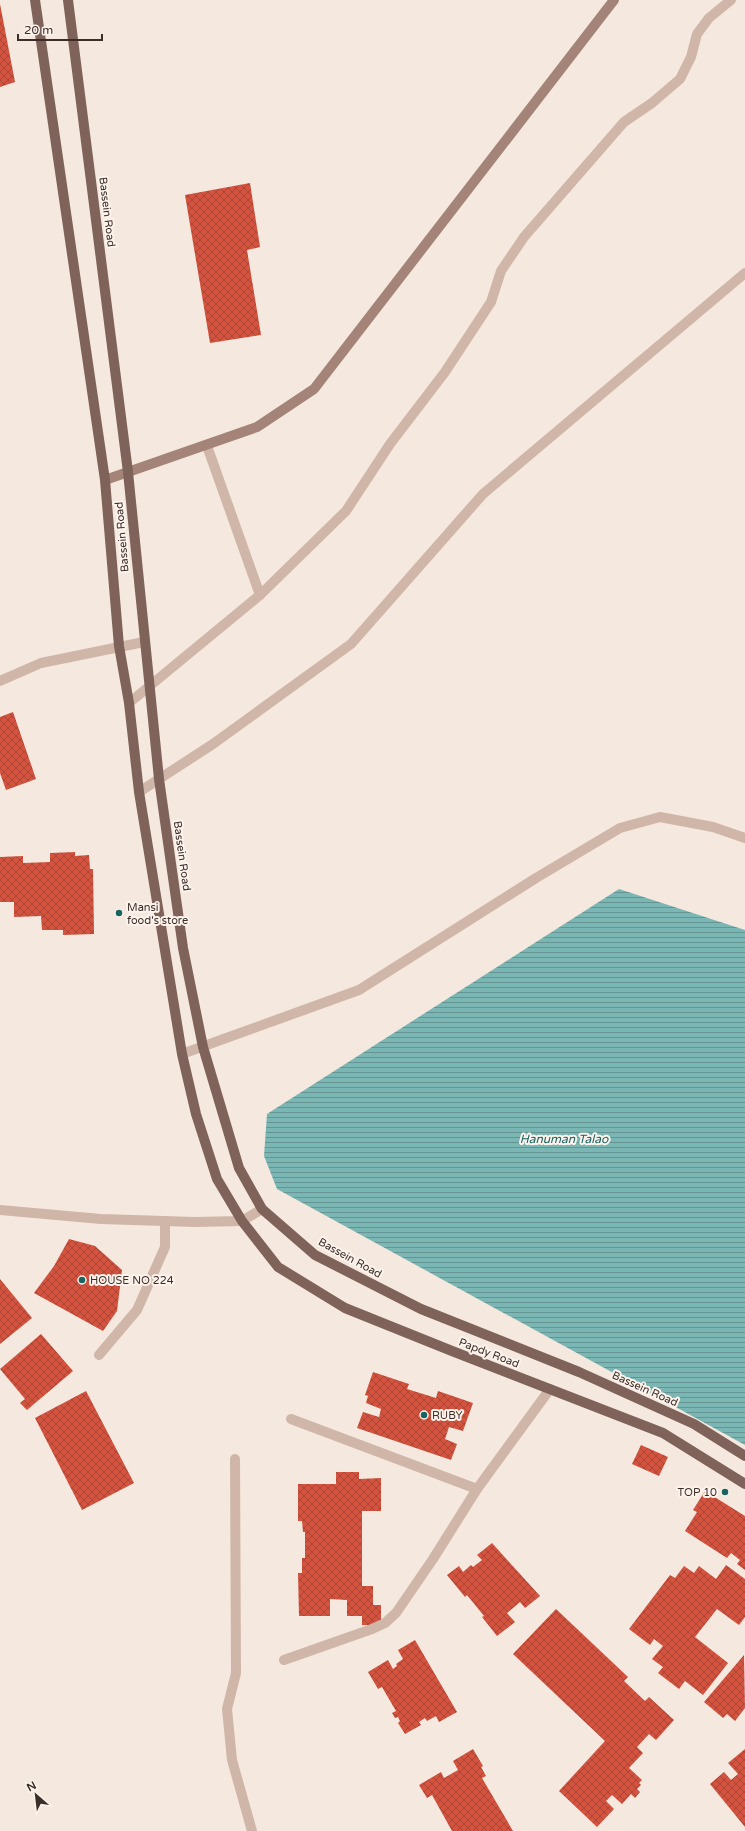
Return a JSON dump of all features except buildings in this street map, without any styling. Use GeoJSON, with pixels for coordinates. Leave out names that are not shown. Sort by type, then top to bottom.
{"type":"FeatureCollection","features":[{"type":"Feature","properties":{"kind":"main road","name":"Bassein Road"},"geometry":{"type":"LineString","coordinates":[[35,0],[105,480],[119,646],[129,703],[139,792],[182,1054],[196,1114],[217,1179],[242,1221]]}},
{"type":"Feature","properties":{"kind":"main road","name":"Bassein Road"},"geometry":{"type":"LineString","coordinates":[[68,0],[128,472],[148,687],[159,779],[183,948],[203,1047],[239,1168],[262,1209],[315,1255],[421,1309],[579,1372],[694,1424],[745,1456]]}},
{"type":"Feature","properties":{"kind":"main road","name":"Papdy Road"},"geometry":{"type":"LineString","coordinates":[[242,1221],[278,1266],[345,1308],[452,1352],[663,1433],[745,1484]]}},
{"type":"Feature","properties":{"kind":"street"},"geometry":{"type":"LineString","coordinates":[[105,480],[207,446],[257,427],[314,389],[614,0]]}},
{"type":"Feature","properties":{"kind":"street"},"geometry":{"type":"LineString","coordinates":[[129,703],[260,595],[346,511],[390,444],[444,372],[491,302],[501,271],[524,237],[624,122],[652,103],[680,79],[691,57],[697,34],[709,18],[731,0]]}},
{"type":"Feature","properties":{"kind":"street"},"geometry":{"type":"LineString","coordinates":[[139,792],[213,744],[351,644],[483,494],[745,273]]}},
{"type":"Feature","properties":{"kind":"street"},"geometry":{"type":"LineString","coordinates":[[207,446],[260,595]]}},
{"type":"Feature","properties":{"kind":"street"},"geometry":{"type":"LineString","coordinates":[[0,681],[41,663],[144,642]]}},
{"type":"Feature","properties":{"kind":"street"},"geometry":{"type":"LineString","coordinates":[[182,1054],[359,990],[536,878],[620,828],[660,817],[713,827],[745,838]]}},
{"type":"Feature","properties":{"kind":"street"},"geometry":{"type":"LineString","coordinates":[[0,1210],[100,1220],[165,1222],[242,1221],[262,1209]]}},
{"type":"Feature","properties":{"kind":"street"},"geometry":{"type":"LineString","coordinates":[[99,1355],[137,1310],[165,1247],[165,1222]]}},
{"type":"Feature","properties":{"kind":"street"},"geometry":{"type":"LineString","coordinates":[[284,1660],[385,1623],[396,1613],[477,1489],[550,1389]]}},
{"type":"Feature","properties":{"kind":"street"},"geometry":{"type":"LineString","coordinates":[[291,1419],[477,1489]]}},
{"type":"Feature","properties":{"kind":"street"},"geometry":{"type":"LineString","coordinates":[[235,1459],[236,1673],[227,1709],[232,1760],[252,1831]]}},
{"type":"Feature","properties":{"kind":"water","name":"Hanuman Talao"},"geometry":{"type":"Polygon","coordinates":[[[619,889],[745,930],[745,1445],[277,1189],[264,1156],[267,1114],[619,889]]]}},
{"type":"Feature","properties":{"kind":"place","name":"Mansi food's store"},"geometry":{"type":"Point","coordinates":[119,913]}},
{"type":"Feature","properties":{"kind":"place","name":"HOUSE NO 224"},"geometry":{"type":"Point","coordinates":[82,1280]}},
{"type":"Feature","properties":{"kind":"place","name":"RUBY"},"geometry":{"type":"Point","coordinates":[424,1415]}},
{"type":"Feature","properties":{"kind":"place","name":"TOP 10"},"geometry":{"type":"Point","coordinates":[725,1492]}}]}
